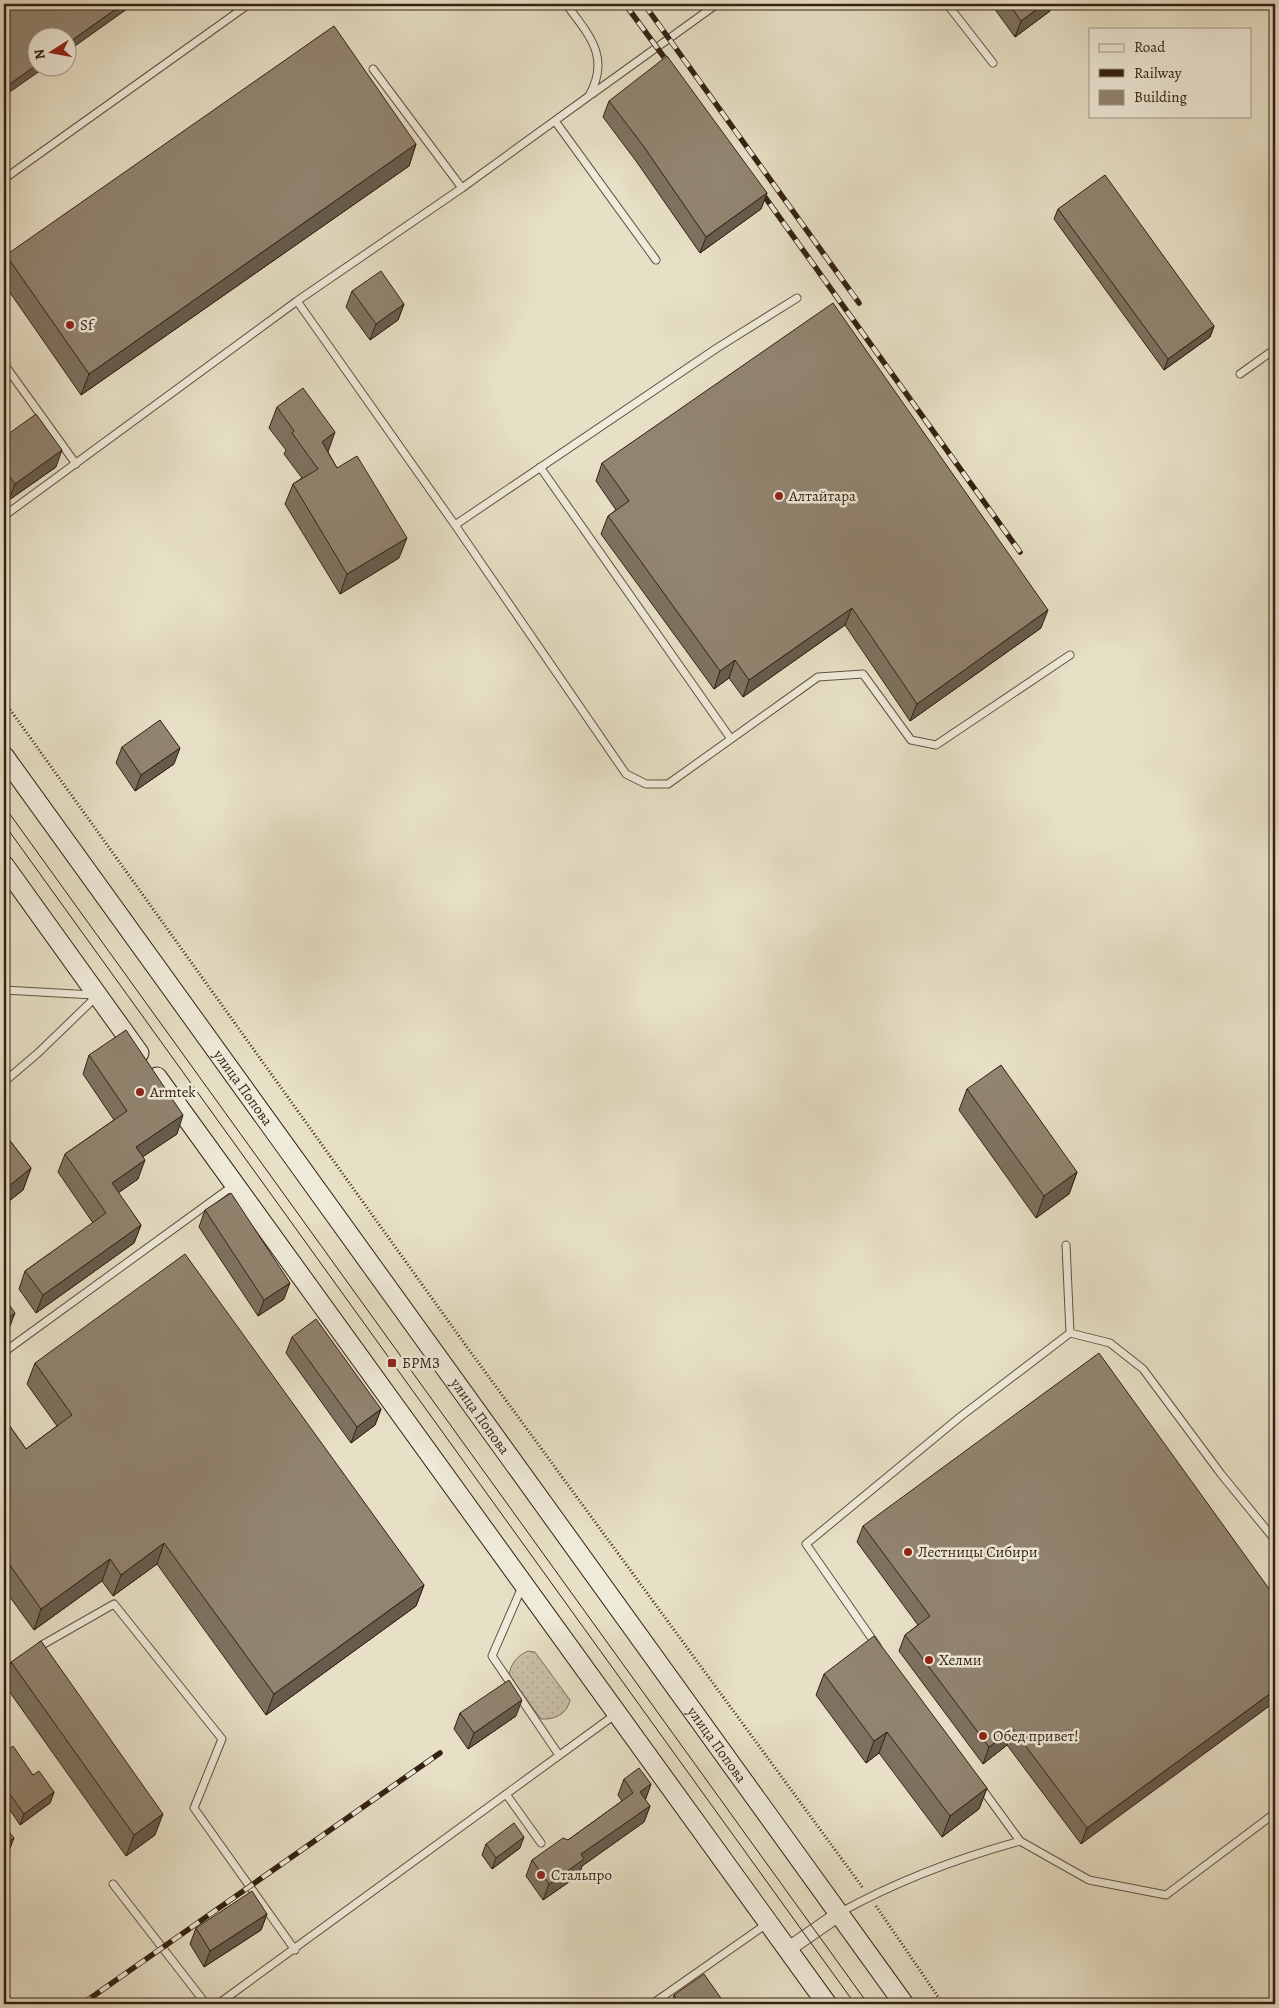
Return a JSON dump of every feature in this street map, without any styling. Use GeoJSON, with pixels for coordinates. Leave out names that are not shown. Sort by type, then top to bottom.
{"type":"FeatureCollection","features":[{"type":"Feature","properties":{"kind":"main road","name":"улица Попова"},"geometry":{"type":"LineString","coordinates":[[5,761],[904,2004]]}},
{"type":"Feature","properties":{"kind":"main road"},"geometry":{"type":"LineString","coordinates":[[4,865],[827,2004]]}},
{"type":"Feature","properties":{"kind":"street"},"geometry":{"type":"LineString","coordinates":[[787,1950],[839,1914]]}},
{"type":"Feature","properties":{"kind":"lane"},"geometry":{"type":"LineString","coordinates":[[4,179],[249,4]]}},
{"type":"Feature","properties":{"kind":"lane"},"geometry":{"type":"LineString","coordinates":[[566,4],[590,36],[599,60],[598,80],[589,96]]}},
{"type":"Feature","properties":{"kind":"lane"},"geometry":{"type":"LineString","coordinates":[[4,516],[297,300],[462,188],[717,4]]}},
{"type":"Feature","properties":{"kind":"lane"},"geometry":{"type":"LineString","coordinates":[[947,4],[993,63]]}},
{"type":"Feature","properties":{"kind":"lane"},"geometry":{"type":"LineString","coordinates":[[374,69],[462,188]]}},
{"type":"Feature","properties":{"kind":"lane"},"geometry":{"type":"LineString","coordinates":[[555,120],[656,260]]}},
{"type":"Feature","properties":{"kind":"lane"},"geometry":{"type":"LineString","coordinates":[[455,525],[717,348],[797,298]]}},
{"type":"Feature","properties":{"kind":"lane"},"geometry":{"type":"LineString","coordinates":[[297,300],[455,525],[626,774],[646,784],[668,784],[818,677],[863,674],[911,740],[936,745],[1070,655]]}},
{"type":"Feature","properties":{"kind":"lane"},"geometry":{"type":"LineString","coordinates":[[1240,374],[1275,349]]}},
{"type":"Feature","properties":{"kind":"lane"},"geometry":{"type":"LineString","coordinates":[[4,364],[76,464]]}},
{"type":"Feature","properties":{"kind":"lane"},"geometry":{"type":"LineString","coordinates":[[540,467],[731,739]]}},
{"type":"Feature","properties":{"kind":"lane"},"geometry":{"type":"LineString","coordinates":[[4,990],[98,995]]}},
{"type":"Feature","properties":{"kind":"lane"},"geometry":{"type":"LineString","coordinates":[[4,1082],[38,1053],[98,995]]}},
{"type":"Feature","properties":{"kind":"lane"},"geometry":{"type":"LineString","coordinates":[[4,1352],[176,1230],[235,1185]]}},
{"type":"Feature","properties":{"kind":"lane"},"geometry":{"type":"LineString","coordinates":[[1066,1245],[1070,1333]]}},
{"type":"Feature","properties":{"kind":"lane"},"geometry":{"type":"LineString","coordinates":[[1070,1333],[1110,1343],[1142,1369],[1221,1474],[1275,1540]]}},
{"type":"Feature","properties":{"kind":"lane"},"geometry":{"type":"LineString","coordinates":[[881,1651],[806,1544],[960,1417],[1070,1333]]}},
{"type":"Feature","properties":{"kind":"lane"},"geometry":{"type":"LineString","coordinates":[[524,1585],[492,1656],[559,1755]]}},
{"type":"Feature","properties":{"kind":"lane"},"geometry":{"type":"LineString","coordinates":[[42,1644],[114,1604],[222,1739],[194,1808],[295,1950]]}},
{"type":"Feature","properties":{"kind":"lane"},"geometry":{"type":"LineString","coordinates":[[218,2004],[295,1950],[616,1713]]}},
{"type":"Feature","properties":{"kind":"lane"},"geometry":{"type":"LineString","coordinates":[[974,1778],[1020,1841],[1089,1880],[1166,1895],[1275,1813]]}},
{"type":"Feature","properties":{"kind":"lane"},"geometry":{"type":"LineString","coordinates":[[506,1794],[541,1843]]}},
{"type":"Feature","properties":{"kind":"lane"},"geometry":{"type":"LineString","coordinates":[[839,1914],[870,1896],[980,1852],[1020,1841]]}},
{"type":"Feature","properties":{"kind":"lane"},"geometry":{"type":"LineString","coordinates":[[113,1884],[206,2004]]}},
{"type":"Feature","properties":{"kind":"lane"},"geometry":{"type":"LineString","coordinates":[[652,2004],[768,1923]]}},
{"type":"Feature","properties":{"kind":"path"},"geometry":{"type":"LineString","coordinates":[[4,701],[470,1352],[870,1896],[943,2004]]}},
{"type":"Feature","properties":{"kind":"shaded area"},"geometry":{"type":"Polygon","coordinates":[[[528,1651],[535,1652],[570,1700],[566,1709],[556,1717],[541,1719],[509,1675],[515,1660],[528,1651]]]}},
{"type":"Feature","properties":{"kind":"building"},"geometry":{"type":"Polygon","coordinates":[[[4,4],[123,4],[78,36],[78,28],[28,28],[28,71],[4,88],[4,4]]]}},
{"type":"Feature","properties":{"kind":"building"},"geometry":{"type":"Polygon","coordinates":[[[1009,4],[1044,4],[1021,21],[1009,4]]]}},
{"type":"Feature","properties":{"kind":"building"},"geometry":{"type":"Polygon","coordinates":[[[334,26],[416,144],[89,374],[6,255],[334,26]]]}},
{"type":"Feature","properties":{"kind":"building"},"geometry":{"type":"Polygon","coordinates":[[[667,56],[767,193],[706,237],[642,144],[609,101],[667,56]]]}},
{"type":"Feature","properties":{"kind":"building"},"geometry":{"type":"Polygon","coordinates":[[[1105,175],[1214,326],[1168,359],[1058,209],[1105,175]]]}},
{"type":"Feature","properties":{"kind":"building"},"geometry":{"type":"Polygon","coordinates":[[[381,271],[404,304],[376,324],[352,291],[381,271]]]}},
{"type":"Feature","properties":{"kind":"building","name":"Алтайтара"},"geometry":{"type":"Polygon","coordinates":[[[833,303],[1048,610],[917,704],[852,608],[749,680],[735,660],[720,671],[608,516],[629,501],[602,463],[833,303]]]}},
{"type":"Feature","properties":{"kind":"building"},"geometry":{"type":"Polygon","coordinates":[[[303,388],[335,432],[322,442],[337,468],[357,456],[407,538],[347,574],[293,484],[318,469],[292,433],[294,431],[277,407],[303,388]]]}},
{"type":"Feature","properties":{"kind":"building"},"geometry":{"type":"Polygon","coordinates":[[[36,414],[62,450],[15,484],[4,469],[4,437],[36,414]]]}},
{"type":"Feature","properties":{"kind":"building"},"geometry":{"type":"Polygon","coordinates":[[[160,720],[180,748],[141,775],[122,747],[160,720]]]}},
{"type":"Feature","properties":{"kind":"building"},"geometry":{"type":"Polygon","coordinates":[[[126,1030],[183,1115],[136,1147],[145,1160],[112,1183],[141,1225],[43,1295],[25,1271],[106,1213],[65,1154],[127,1111],[89,1055],[126,1030]]]}},
{"type":"Feature","properties":{"kind":"building"},"geometry":{"type":"Polygon","coordinates":[[[1001,1065],[1077,1172],[1044,1196],[967,1089],[1001,1065]]]}},
{"type":"Feature","properties":{"kind":"building"},"geometry":{"type":"Polygon","coordinates":[[[4,1133],[31,1168],[9,1186],[4,1179],[4,1133]]]}},
{"type":"Feature","properties":{"kind":"building"},"geometry":{"type":"Polygon","coordinates":[[[231,1193],[290,1283],[264,1300],[205,1210],[231,1193]]]}},
{"type":"Feature","properties":{"kind":"building"},"geometry":{"type":"Polygon","coordinates":[[[185,1254],[424,1585],[274,1694],[164,1543],[121,1575],[110,1559],[41,1609],[4,1557],[4,1418],[26,1449],[72,1415],[35,1363],[185,1254]]]}},
{"type":"Feature","properties":{"kind":"building"},"geometry":{"type":"Polygon","coordinates":[[[4,1297],[15,1313],[4,1321],[4,1297]]]}},
{"type":"Feature","properties":{"kind":"building"},"geometry":{"type":"Polygon","coordinates":[[[316,1319],[381,1409],[357,1427],[292,1337],[316,1319]]]}},
{"type":"Feature","properties":{"kind":"building"},"geometry":{"type":"Polygon","coordinates":[[[1099,1353],[1275,1597],[1275,1690],[1087,1828],[1013,1729],[989,1747],[905,1635],[930,1616],[863,1526],[1099,1353]]]}},
{"type":"Feature","properties":{"kind":"building"},"geometry":{"type":"Polygon","coordinates":[[[874,1636],[987,1788],[950,1816],[887,1732],[874,1741],[824,1674],[874,1636]]]}},
{"type":"Feature","properties":{"kind":"building"},"geometry":{"type":"Polygon","coordinates":[[[41,1641],[163,1814],[134,1835],[11,1662],[41,1641]]]}},
{"type":"Feature","properties":{"kind":"building"},"geometry":{"type":"Polygon","coordinates":[[[509,1680],[522,1700],[474,1733],[460,1713],[509,1680]]]}},
{"type":"Feature","properties":{"kind":"building"},"geometry":{"type":"Polygon","coordinates":[[[13,1746],[33,1775],[39,1771],[54,1792],[24,1814],[4,1786],[4,1753],[13,1746]]]}},
{"type":"Feature","properties":{"kind":"building"},"geometry":{"type":"Polygon","coordinates":[[[639,1768],[651,1784],[640,1792],[650,1806],[581,1854],[584,1859],[549,1884],[532,1860],[563,1838],[568,1840],[633,1793],[624,1779],[639,1768]]]}},
{"type":"Feature","properties":{"kind":"building"},"geometry":{"type":"Polygon","coordinates":[[[514,1823],[524,1837],[496,1858],[486,1844],[514,1823]]]}},
{"type":"Feature","properties":{"kind":"building"},"geometry":{"type":"Polygon","coordinates":[[[4,1825],[14,1838],[4,1845],[4,1825]]]}},
{"type":"Feature","properties":{"kind":"building"},"geometry":{"type":"Polygon","coordinates":[[[252,1891],[267,1914],[210,1951],[196,1928],[252,1891]]]}},
{"type":"Feature","properties":{"kind":"building"},"geometry":{"type":"Polygon","coordinates":[[[704,1974],[725,2004],[680,2004],[674,1995],[704,1974]]]}},
{"type":"Feature","properties":{"kind":"tram line"},"geometry":{"type":"LineString","coordinates":[[4,806],[868,2004]]}},
{"type":"Feature","properties":{"kind":"tram line"},"geometry":{"type":"LineString","coordinates":[[4,824],[855,2004]]}},
{"type":"Feature","properties":{"kind":"railway"},"geometry":{"type":"LineString","coordinates":[[625,4],[672,68]]}},
{"type":"Feature","properties":{"kind":"railway"},"geometry":{"type":"LineString","coordinates":[[644,4],[859,303]]}},
{"type":"Feature","properties":{"kind":"railway"},"geometry":{"type":"LineString","coordinates":[[757,186],[1020,552]]}},
{"type":"Feature","properties":{"kind":"railway"},"geometry":{"type":"LineString","coordinates":[[82,2004],[440,1753]]}},
{"type":"Feature","properties":{"kind":"place","name":"Sf"},"geometry":{"type":"Point","coordinates":[70,325]}},
{"type":"Feature","properties":{"kind":"place","name":"Алтайтара"},"geometry":{"type":"Point","coordinates":[779,496]}},
{"type":"Feature","properties":{"kind":"place","name":"Armtek"},"geometry":{"type":"Point","coordinates":[140,1092]}},
{"type":"Feature","properties":{"kind":"place","name":"БРМЗ"},"geometry":{"type":"Point","coordinates":[392,1363]}},
{"type":"Feature","properties":{"kind":"place","name":"Лестницы Сибири"},"geometry":{"type":"Point","coordinates":[908,1552]}},
{"type":"Feature","properties":{"kind":"place","name":"Хелми"},"geometry":{"type":"Point","coordinates":[929,1660]}},
{"type":"Feature","properties":{"kind":"place","name":"Обед привет!"},"geometry":{"type":"Point","coordinates":[983,1736]}},
{"type":"Feature","properties":{"kind":"place","name":"Стальпро"},"geometry":{"type":"Point","coordinates":[541,1875]}}]}
